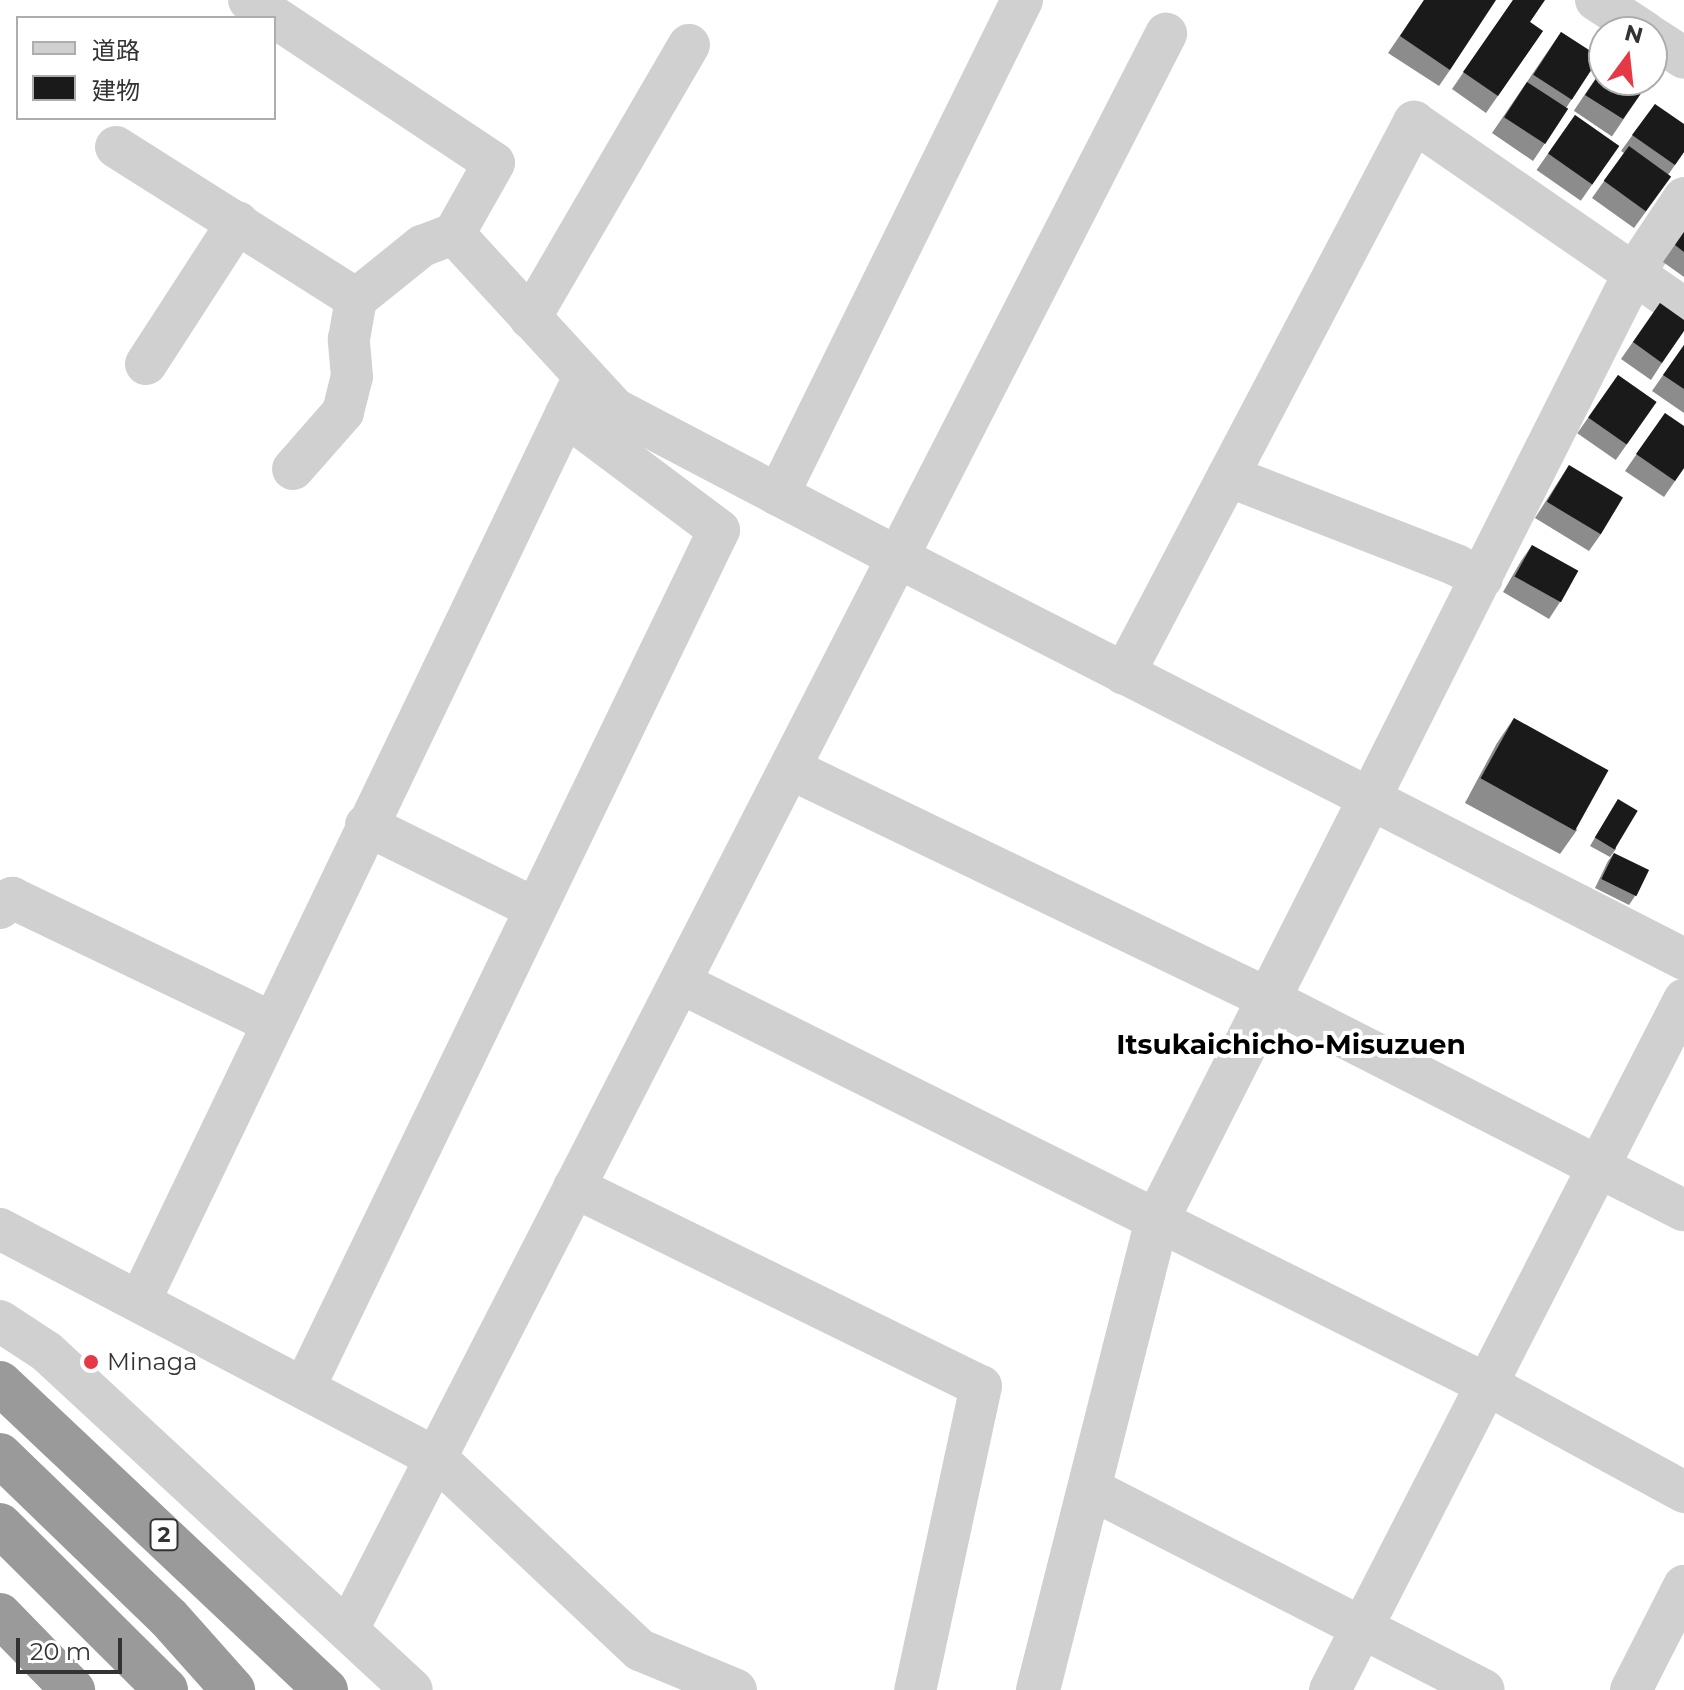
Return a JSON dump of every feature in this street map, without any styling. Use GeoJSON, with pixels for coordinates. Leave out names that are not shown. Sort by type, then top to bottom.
{"type":"FeatureCollection","features":[{"type":"Feature","properties":{"kind":"highway","name":"2"},"geometry":{"type":"LineString","coordinates":[[0,1383],[326,1690]]}},
{"type":"Feature","properties":{"kind":"highway","name":"2"},"geometry":{"type":"LineString","coordinates":[[0,1455],[168,1617],[233,1690]]}},
{"type":"Feature","properties":{"kind":"highway"},"geometry":{"type":"LineString","coordinates":[[0,1525],[166,1690]]}},
{"type":"Feature","properties":{"kind":"highway"},"geometry":{"type":"LineString","coordinates":[[0,1615],[73,1690]]}},
{"type":"Feature","properties":{"kind":"street"},"geometry":{"type":"LineString","coordinates":[[249,0],[273,16]]}},
{"type":"Feature","properties":{"kind":"street"},"geometry":{"type":"LineString","coordinates":[[778,495],[1022,0]]}},
{"type":"Feature","properties":{"kind":"street"},"geometry":{"type":"LineString","coordinates":[[1596,0],[1620,16]]}},
{"type":"Feature","properties":{"kind":"street"},"geometry":{"type":"LineString","coordinates":[[276,18],[494,163],[454,234],[422,246],[356,299],[349,339],[352,377],[343,412],[293,469]]}},
{"type":"Feature","properties":{"kind":"street"},"geometry":{"type":"LineString","coordinates":[[348,1629],[1166,34]]}},
{"type":"Feature","properties":{"kind":"street"},"geometry":{"type":"LineString","coordinates":[[530,318],[689,45]]}},
{"type":"Feature","properties":{"kind":"street"},"geometry":{"type":"LineString","coordinates":[[1124,674],[1414,122],[1684,308]]}},
{"type":"Feature","properties":{"kind":"street"},"geometry":{"type":"LineString","coordinates":[[116,147],[356,299]]}},
{"type":"Feature","properties":{"kind":"street"},"geometry":{"type":"LineString","coordinates":[[1038,1690],[1157,1220],[1271,1000],[1634,273],[1684,198]]}},
{"type":"Feature","properties":{"kind":"street"},"geometry":{"type":"LineString","coordinates":[[146,364],[238,222]]}},
{"type":"Feature","properties":{"kind":"street"},"geometry":{"type":"LineString","coordinates":[[304,1388],[719,530],[574,397],[530,318],[454,234]]}},
{"type":"Feature","properties":{"kind":"street"},"geometry":{"type":"LineString","coordinates":[[574,397],[615,409],[1124,674],[1684,959]]}},
{"type":"Feature","properties":{"kind":"street"},"geometry":{"type":"LineString","coordinates":[[148,1284],[271,1022],[574,397]]}},
{"type":"Feature","properties":{"kind":"street"},"geometry":{"type":"LineString","coordinates":[[1228,476],[1482,578]]}},
{"type":"Feature","properties":{"kind":"street"},"geometry":{"type":"LineString","coordinates":[[791,769],[1271,1000],[1684,1210]]}},
{"type":"Feature","properties":{"kind":"street"},"geometry":{"type":"LineString","coordinates":[[366,825],[534,908]]}},
{"type":"Feature","properties":{"kind":"street"},"geometry":{"type":"LineString","coordinates":[[0,908],[12,898],[271,1022]]}},
{"type":"Feature","properties":{"kind":"street"},"geometry":{"type":"LineString","coordinates":[[681,983],[1486,1384],[1684,1492]]}},
{"type":"Feature","properties":{"kind":"street"},"geometry":{"type":"LineString","coordinates":[[1330,1690],[1684,1000]]}},
{"type":"Feature","properties":{"kind":"street"},"geometry":{"type":"LineString","coordinates":[[574,1187],[981,1386],[915,1690]]}},
{"type":"Feature","properties":{"kind":"street"},"geometry":{"type":"LineString","coordinates":[[0,1229],[435,1457],[640,1650],[657,1676],[736,1690]]}},
{"type":"Feature","properties":{"kind":"street"},"geometry":{"type":"LineString","coordinates":[[0,1321],[47,1352],[412,1690]]}},
{"type":"Feature","properties":{"kind":"street"},"geometry":{"type":"LineString","coordinates":[[1091,1489],[1483,1690]]}},
{"type":"Feature","properties":{"kind":"street"},"geometry":{"type":"LineString","coordinates":[[1631,1690],[1684,1586]]}},
{"type":"Feature","properties":{"kind":"building"},"geometry":{"type":"Polygon","coordinates":[[[1424,0],[1496,0],[1450,70],[1400,36],[1424,0]]]}},
{"type":"Feature","properties":{"kind":"building"},"geometry":{"type":"Polygon","coordinates":[[[1513,0],[1545,0],[1530,22],[1543,31],[1498,96],[1463,72],[1513,0]]]}},
{"type":"Feature","properties":{"kind":"building"},"geometry":{"type":"Polygon","coordinates":[[[1561,32],[1588,50],[1588,75],[1572,100],[1533,75],[1561,32]]]}},
{"type":"Feature","properties":{"kind":"building"},"geometry":{"type":"Polygon","coordinates":[[[1527,82],[1568,109],[1545,144],[1504,117],[1527,82]]]}},
{"type":"Feature","properties":{"kind":"building"},"geometry":{"type":"Polygon","coordinates":[[[1588,91],[1588,96],[1639,96],[1623,119],[1585,95],[1588,91]]]}},
{"type":"Feature","properties":{"kind":"building"},"geometry":{"type":"Polygon","coordinates":[[[1655,104],[1684,124],[1684,152],[1675,165],[1632,135],[1655,104]]]}},
{"type":"Feature","properties":{"kind":"building"},"geometry":{"type":"Polygon","coordinates":[[[1575,115],[1619,146],[1592,184],[1548,154],[1575,115]]]}},
{"type":"Feature","properties":{"kind":"building"},"geometry":{"type":"Polygon","coordinates":[[[1629,146],[1671,177],[1646,211],[1604,181],[1629,146]]]}},
{"type":"Feature","properties":{"kind":"building"},"geometry":{"type":"Polygon","coordinates":[[[1684,232],[1684,252],[1675,245],[1684,232]]]}},
{"type":"Feature","properties":{"kind":"building"},"geometry":{"type":"Polygon","coordinates":[[[1660,303],[1684,320],[1684,331],[1662,363],[1633,342],[1660,303]]]}},
{"type":"Feature","properties":{"kind":"building"},"geometry":{"type":"Polygon","coordinates":[[[1684,345],[1684,389],[1663,375],[1684,345]]]}},
{"type":"Feature","properties":{"kind":"building"},"geometry":{"type":"Polygon","coordinates":[[[1618,375],[1657,402],[1627,445],[1588,418],[1618,375]]]}},
{"type":"Feature","properties":{"kind":"building"},"geometry":{"type":"Polygon","coordinates":[[[1665,413],[1684,426],[1684,468],[1675,481],[1636,454],[1665,413]]]}},
{"type":"Feature","properties":{"kind":"building"},"geometry":{"type":"Polygon","coordinates":[[[1569,465],[1623,497],[1601,534],[1547,502],[1569,465]]]}},
{"type":"Feature","properties":{"kind":"building"},"geometry":{"type":"Polygon","coordinates":[[[1532,545],[1578,571],[1561,602],[1515,576],[1532,545]]]}},
{"type":"Feature","properties":{"kind":"building"},"geometry":{"type":"Polygon","coordinates":[[[1514,718],[1608,770],[1575,831],[1481,778],[1514,718]]]}},
{"type":"Feature","properties":{"kind":"building"},"geometry":{"type":"Polygon","coordinates":[[[1618,799],[1638,811],[1615,849],[1595,838],[1618,799]]]}},
{"type":"Feature","properties":{"kind":"building"},"geometry":{"type":"Polygon","coordinates":[[[1614,853],[1649,870],[1636,896],[1601,879],[1614,853]]]}},
{"type":"Feature","properties":{"kind":"place","name":"Minaga"},"geometry":{"type":"Point","coordinates":[91,1362]}},
{"type":"Feature","properties":{"kind":"district","name":"Itsukaichicho-Misuzuen"},"geometry":{"type":"Point","coordinates":[1291,1044]}}]}
